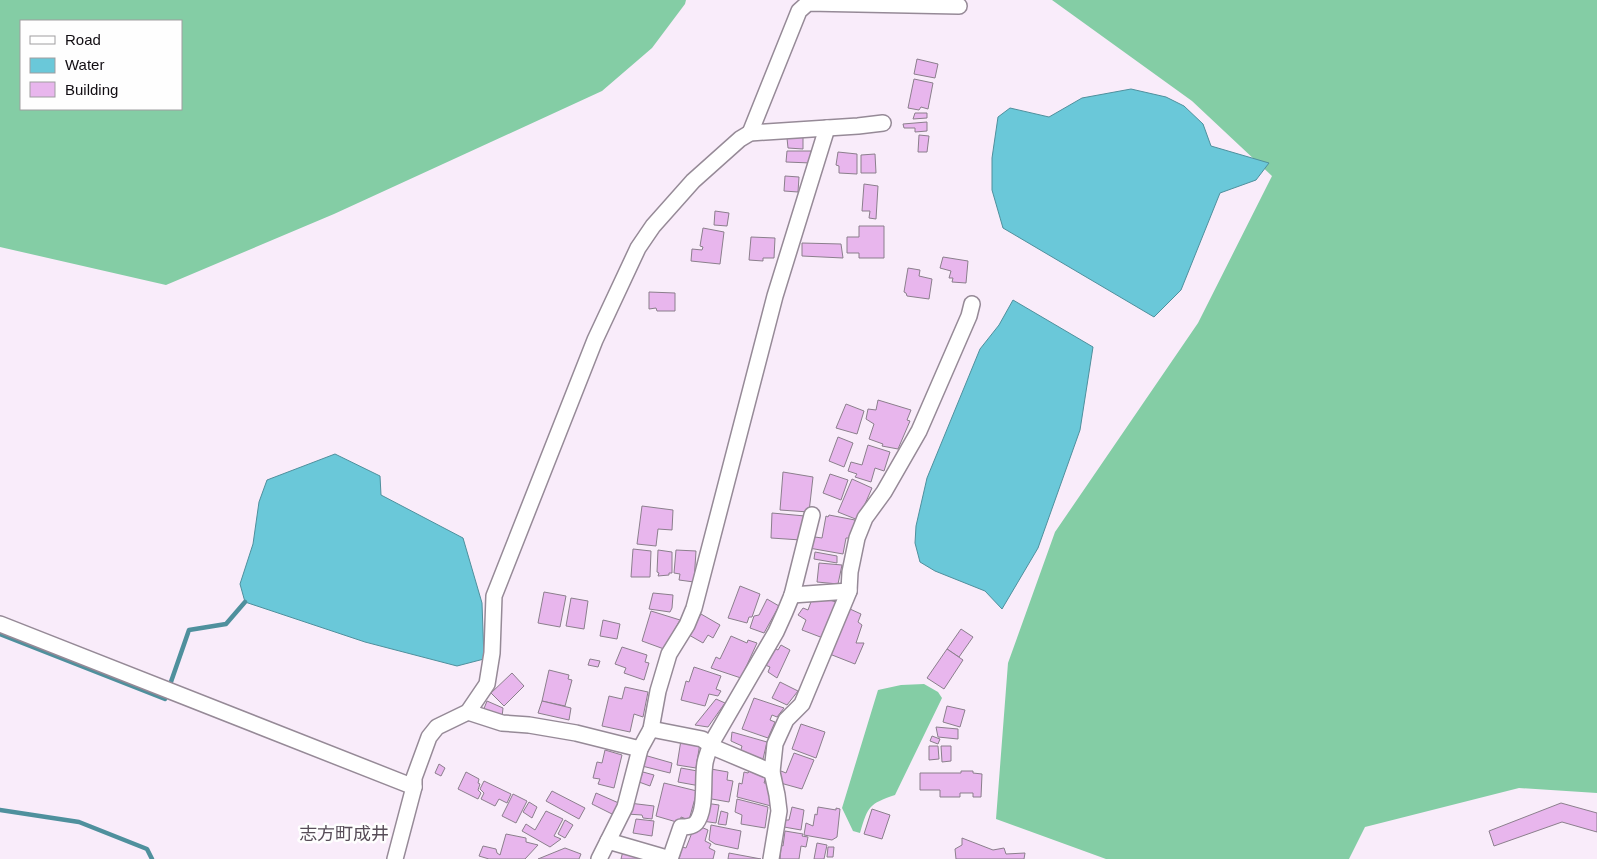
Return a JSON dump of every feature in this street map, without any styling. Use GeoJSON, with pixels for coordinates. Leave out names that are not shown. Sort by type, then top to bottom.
{"type":"FeatureCollection","features":[{"type":"Feature","properties":{"kind":"street"},"geometry":{"type":"LineString","coordinates":[[750,133],[799,11],[808,3],[959,6]]}},
{"type":"Feature","properties":{"kind":"street"},"geometry":{"type":"LineString","coordinates":[[395,859],[414,787],[414,778],[429,737],[437,727],[468,712],[487,684],[492,653],[494,596],[595,340],[638,248],[653,226],[692,181],[740,139],[750,133],[883,123]]}},
{"type":"Feature","properties":{"kind":"street"},"geometry":{"type":"LineString","coordinates":[[599,859],[625,807],[640,749],[651,728],[658,691],[669,654],[694,608],[774,296],[827,128]]}},
{"type":"Feature","properties":{"kind":"street"},"geometry":{"type":"LineString","coordinates":[[771,859],[778,811],[772,772],[776,744],[786,720],[802,704],[849,591],[850,572],[855,546],[862,525],[884,492],[919,431],[969,316],[972,304]]}},
{"type":"Feature","properties":{"kind":"street"},"geometry":{"type":"LineString","coordinates":[[608,841],[663,858],[681,827],[696,823],[705,784],[705,764],[711,744],[776,632],[792,595],[812,515]]}},
{"type":"Feature","properties":{"kind":"street"},"geometry":{"type":"LineString","coordinates":[[792,595],[849,591]]}},
{"type":"Feature","properties":{"kind":"street"},"geometry":{"type":"LineString","coordinates":[[0,624],[414,787]]}},
{"type":"Feature","properties":{"kind":"street"},"geometry":{"type":"LineString","coordinates":[[468,712],[502,723],[529,725],[576,733],[640,749]]}},
{"type":"Feature","properties":{"kind":"street"},"geometry":{"type":"LineString","coordinates":[[651,728],[702,739],[715,748],[772,772]]}},
{"type":"Feature","properties":{"kind":"green space"},"geometry":{"type":"Polygon","coordinates":[[[0,0],[686,0],[652,48],[602,91],[334,214],[166,285],[0,247],[0,0]]]}},
{"type":"Feature","properties":{"kind":"green space"},"geometry":{"type":"Polygon","coordinates":[[[1052,0],[1597,0],[1597,793],[1519,788],[1365,827],[1349,859],[1106,859],[996,819],[1008,663],[1055,532],[1198,323],[1272,176],[1192,101],[1052,0]]]}},
{"type":"Feature","properties":{"kind":"green space"},"geometry":{"type":"Polygon","coordinates":[[[924,684],[938,692],[942,698],[895,795],[871,807],[865,817],[860,833],[853,831],[842,808],[878,690],[901,685],[924,684]]]}},
{"type":"Feature","properties":{"kind":"water"},"geometry":{"type":"Polygon","coordinates":[[[1131,89],[1166,97],[1184,106],[1203,124],[1211,146],[1269,163],[1256,180],[1220,193],[1181,290],[1154,317],[1003,228],[992,190],[992,158],[998,117],[1010,108],[1049,117],[1082,98],[1131,89]]]}},
{"type":"Feature","properties":{"kind":"water"},"geometry":{"type":"Polygon","coordinates":[[[1013,300],[1093,347],[1080,430],[1038,548],[1002,609],[985,591],[935,571],[920,562],[915,543],[916,526],[927,478],[980,349],[999,325],[1013,300]]]}},
{"type":"Feature","properties":{"kind":"water"},"geometry":{"type":"Polygon","coordinates":[[[335,454],[380,476],[381,495],[463,538],[482,603],[484,659],[457,666],[365,642],[245,602],[240,584],[253,544],[259,502],[267,480],[335,454]]]}},
{"type":"Feature","properties":{"kind":"building"},"geometry":{"type":"Polygon","coordinates":[[[917,59],[938,64],[935,78],[914,74],[917,59]]]}},
{"type":"Feature","properties":{"kind":"building"},"geometry":{"type":"Polygon","coordinates":[[[914,79],[933,83],[928,109],[921,107],[919,110],[908,108],[914,79]]]}},
{"type":"Feature","properties":{"kind":"building"},"geometry":{"type":"Polygon","coordinates":[[[915,113],[927,113],[927,118],[913,119],[915,113]]]}},
{"type":"Feature","properties":{"kind":"building"},"geometry":{"type":"Polygon","coordinates":[[[927,122],[927,131],[915,132],[915,128],[904,128],[903,124],[927,122]]]}},
{"type":"Feature","properties":{"kind":"building"},"geometry":{"type":"Polygon","coordinates":[[[919,135],[929,136],[927,152],[918,152],[919,135]]]}},
{"type":"Feature","properties":{"kind":"building"},"geometry":{"type":"Polygon","coordinates":[[[803,137],[803,149],[788,148],[787,138],[803,137]]]}},
{"type":"Feature","properties":{"kind":"building"},"geometry":{"type":"Polygon","coordinates":[[[787,151],[811,151],[811,163],[786,162],[787,151]]]}},
{"type":"Feature","properties":{"kind":"building"},"geometry":{"type":"Polygon","coordinates":[[[838,152],[857,154],[857,174],[839,173],[839,166],[836,165],[838,152]]]}},
{"type":"Feature","properties":{"kind":"building"},"geometry":{"type":"Polygon","coordinates":[[[875,154],[876,173],[861,173],[861,155],[875,154]]]}},
{"type":"Feature","properties":{"kind":"building"},"geometry":{"type":"Polygon","coordinates":[[[785,176],[799,177],[798,192],[784,191],[785,176]]]}},
{"type":"Feature","properties":{"kind":"building"},"geometry":{"type":"Polygon","coordinates":[[[864,184],[878,186],[876,219],[869,218],[870,211],[862,211],[864,184]]]}},
{"type":"Feature","properties":{"kind":"building"},"geometry":{"type":"Polygon","coordinates":[[[715,211],[729,213],[727,226],[714,225],[715,211]]]}},
{"type":"Feature","properties":{"kind":"building"},"geometry":{"type":"Polygon","coordinates":[[[859,226],[884,226],[884,258],[859,258],[859,253],[847,253],[847,237],[859,237],[859,226]]]}},
{"type":"Feature","properties":{"kind":"building"},"geometry":{"type":"Polygon","coordinates":[[[703,228],[724,232],[720,264],[691,261],[692,249],[702,250],[703,247],[700,246],[703,228]]]}},
{"type":"Feature","properties":{"kind":"building"},"geometry":{"type":"Polygon","coordinates":[[[751,237],[775,238],[774,258],[763,258],[763,261],[749,260],[751,237]]]}},
{"type":"Feature","properties":{"kind":"building"},"geometry":{"type":"Polygon","coordinates":[[[802,243],[841,244],[843,258],[802,256],[802,243]]]}},
{"type":"Feature","properties":{"kind":"building"},"geometry":{"type":"Polygon","coordinates":[[[943,257],[968,261],[966,283],[952,282],[953,278],[949,278],[951,271],[940,268],[943,257]]]}},
{"type":"Feature","properties":{"kind":"building"},"geometry":{"type":"Polygon","coordinates":[[[908,268],[920,270],[919,276],[932,279],[929,299],[907,296],[904,292],[908,268]]]}},
{"type":"Feature","properties":{"kind":"building"},"geometry":{"type":"Polygon","coordinates":[[[649,292],[675,293],[675,311],[657,311],[656,308],[649,309],[649,292]]]}},
{"type":"Feature","properties":{"kind":"building"},"geometry":{"type":"Polygon","coordinates":[[[878,400],[911,410],[907,420],[910,421],[898,449],[882,446],[883,444],[869,439],[874,424],[866,419],[868,409],[876,410],[878,400]]]}},
{"type":"Feature","properties":{"kind":"building"},"geometry":{"type":"Polygon","coordinates":[[[846,404],[864,411],[857,434],[836,428],[846,404]]]}},
{"type":"Feature","properties":{"kind":"building"},"geometry":{"type":"Polygon","coordinates":[[[838,437],[853,443],[844,467],[829,461],[838,437]]]}},
{"type":"Feature","properties":{"kind":"building"},"geometry":{"type":"Polygon","coordinates":[[[868,445],[890,452],[884,471],[875,468],[871,482],[855,477],[857,474],[848,471],[851,462],[862,465],[868,445]]]}},
{"type":"Feature","properties":{"kind":"building"},"geometry":{"type":"Polygon","coordinates":[[[783,472],[813,477],[809,512],[780,510],[783,472]]]}},
{"type":"Feature","properties":{"kind":"building"},"geometry":{"type":"Polygon","coordinates":[[[830,474],[848,480],[841,500],[823,493],[830,474]]]}},
{"type":"Feature","properties":{"kind":"building"},"geometry":{"type":"Polygon","coordinates":[[[852,479],[872,488],[858,520],[838,512],[852,479]]]}},
{"type":"Feature","properties":{"kind":"building"},"geometry":{"type":"Polygon","coordinates":[[[642,506],[673,510],[672,530],[658,529],[656,546],[637,544],[642,506]]]}},
{"type":"Feature","properties":{"kind":"building"},"geometry":{"type":"Polygon","coordinates":[[[772,513],[805,516],[801,540],[771,538],[772,513]]]}},
{"type":"Feature","properties":{"kind":"building"},"geometry":{"type":"Polygon","coordinates":[[[829,515],[855,520],[852,538],[846,538],[843,554],[809,548],[811,538],[822,538],[826,516],[828,517],[829,515]]]}},
{"type":"Feature","properties":{"kind":"building"},"geometry":{"type":"Polygon","coordinates":[[[633,549],[651,551],[650,577],[631,577],[633,549]]]}},
{"type":"Feature","properties":{"kind":"building"},"geometry":{"type":"Polygon","coordinates":[[[658,550],[672,552],[672,573],[669,573],[669,575],[658,576],[658,550]]]}},
{"type":"Feature","properties":{"kind":"building"},"geometry":{"type":"Polygon","coordinates":[[[676,550],[696,551],[694,582],[679,580],[680,574],[674,573],[676,550]]]}},
{"type":"Feature","properties":{"kind":"building"},"geometry":{"type":"Polygon","coordinates":[[[815,552],[837,556],[837,563],[814,559],[815,552]]]}},
{"type":"Feature","properties":{"kind":"building"},"geometry":{"type":"Polygon","coordinates":[[[819,563],[842,565],[838,584],[817,582],[819,563]]]}},
{"type":"Feature","properties":{"kind":"building"},"geometry":{"type":"Polygon","coordinates":[[[740,586],[760,594],[752,617],[749,617],[747,623],[728,618],[740,586]]]}},
{"type":"Feature","properties":{"kind":"building"},"geometry":{"type":"Polygon","coordinates":[[[544,592],[566,596],[560,627],[538,623],[544,592]]]}},
{"type":"Feature","properties":{"kind":"building"},"geometry":{"type":"Polygon","coordinates":[[[653,593],[673,595],[670,612],[649,609],[653,593]]]}},
{"type":"Feature","properties":{"kind":"building"},"geometry":{"type":"Polygon","coordinates":[[[571,598],[588,601],[584,629],[566,626],[571,598]]]}},
{"type":"Feature","properties":{"kind":"building"},"geometry":{"type":"Polygon","coordinates":[[[823,598],[836,602],[823,638],[802,630],[806,620],[798,615],[803,608],[808,610],[812,599],[822,601],[823,598]]]}},
{"type":"Feature","properties":{"kind":"building"},"geometry":{"type":"Polygon","coordinates":[[[767,599],[779,606],[764,633],[750,628],[754,616],[759,615],[767,599]]]}},
{"type":"Feature","properties":{"kind":"building"},"geometry":{"type":"Polygon","coordinates":[[[850,609],[861,614],[858,622],[862,625],[856,643],[864,643],[855,664],[827,653],[850,609]]]}},
{"type":"Feature","properties":{"kind":"building"},"geometry":{"type":"Polygon","coordinates":[[[651,611],[680,620],[664,649],[642,641],[651,611]]]}},
{"type":"Feature","properties":{"kind":"building"},"geometry":{"type":"Polygon","coordinates":[[[701,614],[720,625],[713,638],[708,635],[703,643],[689,635],[701,614]]]}},
{"type":"Feature","properties":{"kind":"building"},"geometry":{"type":"Polygon","coordinates":[[[603,620],[620,624],[617,639],[600,636],[603,620]]]}},
{"type":"Feature","properties":{"kind":"building"},"geometry":{"type":"Polygon","coordinates":[[[961,629],[973,637],[959,657],[947,649],[961,629]]]}},
{"type":"Feature","properties":{"kind":"building"},"geometry":{"type":"Polygon","coordinates":[[[731,636],[747,643],[748,640],[757,643],[741,678],[711,668],[716,657],[720,659],[731,636]]]}},
{"type":"Feature","properties":{"kind":"building"},"geometry":{"type":"Polygon","coordinates":[[[781,645],[790,650],[777,678],[768,672],[770,667],[763,664],[772,647],[778,650],[781,645]]]}},
{"type":"Feature","properties":{"kind":"building"},"geometry":{"type":"Polygon","coordinates":[[[622,647],[647,655],[645,662],[649,663],[644,680],[624,673],[626,668],[615,664],[622,647]]]}},
{"type":"Feature","properties":{"kind":"building"},"geometry":{"type":"Polygon","coordinates":[[[947,649],[963,660],[944,689],[927,678],[947,649]]]}},
{"type":"Feature","properties":{"kind":"building"},"geometry":{"type":"Polygon","coordinates":[[[590,659],[600,661],[598,667],[588,665],[590,659]]]}},
{"type":"Feature","properties":{"kind":"building"},"geometry":{"type":"Polygon","coordinates":[[[694,667],[721,676],[716,689],[721,691],[718,696],[709,694],[705,706],[681,700],[686,681],[689,682],[694,667]]]}},
{"type":"Feature","properties":{"kind":"building"},"geometry":{"type":"Polygon","coordinates":[[[549,670],[569,675],[568,679],[572,680],[565,706],[542,701],[549,670]]]}},
{"type":"Feature","properties":{"kind":"building"},"geometry":{"type":"Polygon","coordinates":[[[512,673],[524,686],[504,706],[491,693],[512,673]]]}},
{"type":"Feature","properties":{"kind":"building"},"geometry":{"type":"Polygon","coordinates":[[[780,682],[798,691],[787,705],[772,698],[780,682]]]}},
{"type":"Feature","properties":{"kind":"building"},"geometry":{"type":"Polygon","coordinates":[[[625,687],[648,692],[643,717],[634,714],[630,732],[602,726],[609,696],[622,699],[625,687]]]}},
{"type":"Feature","properties":{"kind":"building"},"geometry":{"type":"Polygon","coordinates":[[[754,698],[784,708],[777,717],[772,715],[770,720],[775,722],[768,738],[742,729],[754,698]]]}},
{"type":"Feature","properties":{"kind":"building"},"geometry":{"type":"Polygon","coordinates":[[[716,699],[725,703],[708,727],[695,725],[716,699]]]}},
{"type":"Feature","properties":{"kind":"building"},"geometry":{"type":"Polygon","coordinates":[[[487,701],[503,708],[502,717],[483,711],[487,701]]]}},
{"type":"Feature","properties":{"kind":"building"},"geometry":{"type":"Polygon","coordinates":[[[542,701],[571,708],[569,720],[538,713],[542,701]]]}},
{"type":"Feature","properties":{"kind":"building"},"geometry":{"type":"Polygon","coordinates":[[[947,706],[965,710],[960,727],[943,722],[947,706]]]}},
{"type":"Feature","properties":{"kind":"building"},"geometry":{"type":"Polygon","coordinates":[[[801,724],[825,732],[816,758],[792,749],[801,724]]]}},
{"type":"Feature","properties":{"kind":"building"},"geometry":{"type":"Polygon","coordinates":[[[936,727],[958,729],[958,739],[938,737],[936,727]]]}},
{"type":"Feature","properties":{"kind":"building"},"geometry":{"type":"Polygon","coordinates":[[[732,732],[767,742],[763,759],[740,753],[742,746],[731,741],[732,732]]]}},
{"type":"Feature","properties":{"kind":"building"},"geometry":{"type":"Polygon","coordinates":[[[932,736],[940,739],[938,744],[930,741],[932,736]]]}},
{"type":"Feature","properties":{"kind":"building"},"geometry":{"type":"Polygon","coordinates":[[[681,740],[700,743],[696,768],[677,765],[681,740]]]}},
{"type":"Feature","properties":{"kind":"building"},"geometry":{"type":"Polygon","coordinates":[[[929,746],[938,746],[939,759],[929,760],[929,746]]]}},
{"type":"Feature","properties":{"kind":"building"},"geometry":{"type":"Polygon","coordinates":[[[941,746],[951,746],[951,761],[942,762],[941,746]]]}},
{"type":"Feature","properties":{"kind":"building"},"geometry":{"type":"Polygon","coordinates":[[[605,750],[622,755],[614,788],[598,784],[600,779],[593,778],[597,762],[602,763],[605,750]]]}},
{"type":"Feature","properties":{"kind":"building"},"geometry":{"type":"Polygon","coordinates":[[[794,753],[814,760],[802,789],[777,780],[781,771],[786,773],[794,753]]]}},
{"type":"Feature","properties":{"kind":"building"},"geometry":{"type":"Polygon","coordinates":[[[644,755],[672,763],[670,773],[642,766],[644,755]]]}},
{"type":"Feature","properties":{"kind":"building"},"geometry":{"type":"Polygon","coordinates":[[[439,764],[445,768],[441,776],[435,773],[439,764]]]}},
{"type":"Feature","properties":{"kind":"building"},"geometry":{"type":"Polygon","coordinates":[[[681,768],[703,772],[700,786],[678,782],[681,768]]]}},
{"type":"Feature","properties":{"kind":"building"},"geometry":{"type":"Polygon","coordinates":[[[711,769],[728,772],[727,780],[733,781],[729,802],[706,798],[711,769]]]}},
{"type":"Feature","properties":{"kind":"building"},"geometry":{"type":"Polygon","coordinates":[[[750,770],[766,777],[764,783],[768,783],[771,806],[737,797],[739,783],[742,784],[744,772],[748,773],[750,770]]]}},
{"type":"Feature","properties":{"kind":"building"},"geometry":{"type":"Polygon","coordinates":[[[961,771],[973,771],[973,773],[982,774],[981,797],[973,797],[973,793],[960,793],[960,797],[940,797],[940,790],[920,790],[920,773],[961,773],[961,771]]]}},
{"type":"Feature","properties":{"kind":"building"},"geometry":{"type":"Polygon","coordinates":[[[466,772],[479,779],[478,790],[481,793],[478,799],[458,789],[466,772]]]}},
{"type":"Feature","properties":{"kind":"building"},"geometry":{"type":"Polygon","coordinates":[[[643,772],[654,775],[650,786],[639,782],[643,772]]]}},
{"type":"Feature","properties":{"kind":"building"},"geometry":{"type":"Polygon","coordinates":[[[484,781],[511,794],[507,803],[499,799],[495,806],[481,799],[484,793],[480,789],[484,781]]]}},
{"type":"Feature","properties":{"kind":"building"},"geometry":{"type":"Polygon","coordinates":[[[664,783],[697,791],[689,820],[681,817],[680,823],[656,816],[664,783]]]}},
{"type":"Feature","properties":{"kind":"building"},"geometry":{"type":"Polygon","coordinates":[[[552,791],[585,808],[579,819],[546,801],[552,791]]]}},
{"type":"Feature","properties":{"kind":"building"},"geometry":{"type":"Polygon","coordinates":[[[596,793],[621,804],[616,816],[592,804],[596,793]]]}},
{"type":"Feature","properties":{"kind":"building"},"geometry":{"type":"Polygon","coordinates":[[[513,794],[527,801],[516,823],[502,816],[513,794]]]}},
{"type":"Feature","properties":{"kind":"building"},"geometry":{"type":"Polygon","coordinates":[[[737,799],[768,807],[765,828],[741,824],[742,815],[735,812],[737,799]]]}},
{"type":"Feature","properties":{"kind":"building"},"geometry":{"type":"Polygon","coordinates":[[[529,802],[537,807],[532,818],[523,812],[529,802]]]}},
{"type":"Feature","properties":{"kind":"building"},"geometry":{"type":"Polygon","coordinates":[[[629,803],[654,806],[652,819],[643,818],[642,815],[627,814],[629,803]]]}},
{"type":"Feature","properties":{"kind":"building"},"geometry":{"type":"Polygon","coordinates":[[[705,803],[719,805],[716,823],[702,821],[705,803]]]}},
{"type":"Feature","properties":{"kind":"building"},"geometry":{"type":"Polygon","coordinates":[[[1561,803],[1597,813],[1597,832],[1562,822],[1494,846],[1489,831],[1561,803]]]}},
{"type":"Feature","properties":{"kind":"building"},"geometry":{"type":"Polygon","coordinates":[[[792,807],[804,810],[801,830],[784,827],[785,820],[789,820],[792,807]]]}},
{"type":"Feature","properties":{"kind":"building"},"geometry":{"type":"Polygon","coordinates":[[[818,807],[840,809],[837,837],[832,840],[804,835],[806,823],[813,826],[818,807]]]}},
{"type":"Feature","properties":{"kind":"building"},"geometry":{"type":"Polygon","coordinates":[[[872,809],[890,815],[882,839],[864,834],[872,809]]]}},
{"type":"Feature","properties":{"kind":"building"},"geometry":{"type":"Polygon","coordinates":[[[546,811],[563,819],[554,836],[561,839],[550,847],[522,831],[526,824],[535,830],[546,811]]]}},
{"type":"Feature","properties":{"kind":"building"},"geometry":{"type":"Polygon","coordinates":[[[721,811],[728,813],[726,825],[718,824],[721,811]]]}},
{"type":"Feature","properties":{"kind":"building"},"geometry":{"type":"Polygon","coordinates":[[[636,819],[654,821],[652,836],[633,833],[636,819]]]}},
{"type":"Feature","properties":{"kind":"building"},"geometry":{"type":"Polygon","coordinates":[[[565,820],[573,825],[565,838],[558,834],[565,820]]]}},
{"type":"Feature","properties":{"kind":"building"},"geometry":{"type":"Polygon","coordinates":[[[711,825],[741,831],[738,849],[715,844],[709,840],[711,825]]]}},
{"type":"Feature","properties":{"kind":"building"},"geometry":{"type":"Polygon","coordinates":[[[701,827],[708,830],[705,841],[711,844],[709,848],[715,851],[713,859],[679,859],[682,847],[686,848],[693,830],[701,827]]]}},
{"type":"Feature","properties":{"kind":"building"},"geometry":{"type":"Polygon","coordinates":[[[785,831],[803,834],[802,836],[808,837],[806,847],[801,846],[799,859],[780,859],[785,831]]]}},
{"type":"Feature","properties":{"kind":"building"},"geometry":{"type":"Polygon","coordinates":[[[506,834],[526,838],[526,842],[538,845],[525,859],[489,859],[479,856],[483,846],[496,849],[500,855],[506,834]]]}},
{"type":"Feature","properties":{"kind":"building"},"geometry":{"type":"Polygon","coordinates":[[[962,838],[993,850],[1004,848],[1006,854],[1025,853],[1024,859],[956,859],[955,849],[962,845],[962,838]]]}},
{"type":"Feature","properties":{"kind":"building"},"geometry":{"type":"Polygon","coordinates":[[[817,843],[827,845],[824,859],[814,859],[817,843]]]}},
{"type":"Feature","properties":{"kind":"building"},"geometry":{"type":"Polygon","coordinates":[[[828,847],[834,847],[833,857],[827,857],[828,847]]]}},
{"type":"Feature","properties":{"kind":"building"},"geometry":{"type":"Polygon","coordinates":[[[565,848],[581,854],[579,859],[538,859],[565,848]]]}},
{"type":"Feature","properties":{"kind":"building"},"geometry":{"type":"Polygon","coordinates":[[[623,851],[651,859],[621,859],[623,851]]]}},
{"type":"Feature","properties":{"kind":"building"},"geometry":{"type":"Polygon","coordinates":[[[729,853],[761,859],[728,859],[729,853]]]}},
{"type":"Feature","properties":{"kind":"waterway"},"geometry":{"type":"LineString","coordinates":[[0,634],[165,699],[189,630],[226,624],[245,602]]}},
{"type":"Feature","properties":{"kind":"waterway"},"geometry":{"type":"LineString","coordinates":[[0,810],[79,822],[147,849],[152,859]]}},
{"type":"Feature","properties":{"kind":"district","name":"志方町成井"},"geometry":{"type":"Point","coordinates":[344,834]}}]}
